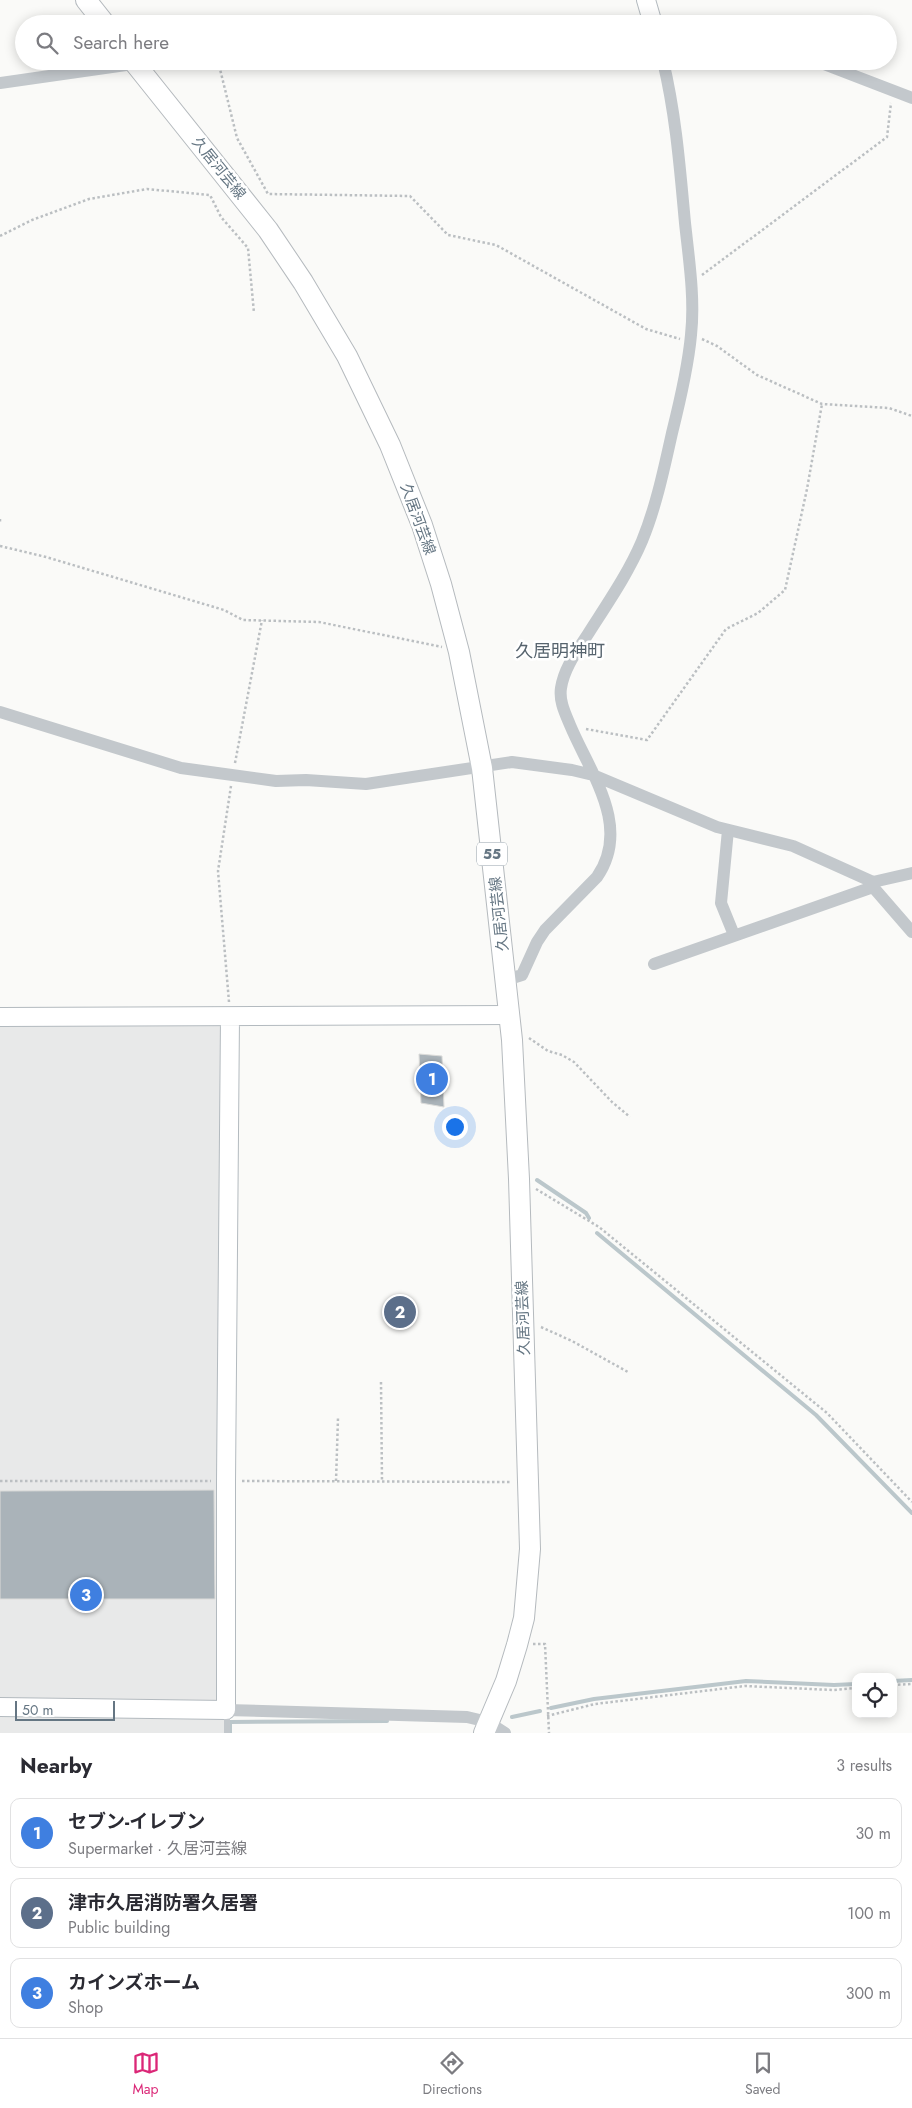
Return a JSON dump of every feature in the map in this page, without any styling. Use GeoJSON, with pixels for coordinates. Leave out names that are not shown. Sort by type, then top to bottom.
{"type":"FeatureCollection","features":[{"type":"Feature","properties":{"kind":"main road"},"geometry":{"type":"LineString","coordinates":[[86,0],[97,15]]}},
{"type":"Feature","properties":{"kind":"main road","name":"久居河芸線"},"geometry":{"type":"LineString","coordinates":[[147,70],[268,230],[303,282],[347,356],[390,444],[422,525],[460,652],[482,768],[510,1023],[519,1179],[530,1549],[524,1618],[506,1681],[486,1728]]}},
{"type":"Feature","properties":{"kind":"street"},"geometry":{"type":"LineString","coordinates":[[646,0],[650,15]]}},
{"type":"Feature","properties":{"kind":"street"},"geometry":{"type":"LineString","coordinates":[[0,82],[85,70]]}},
{"type":"Feature","properties":{"kind":"street"},"geometry":{"type":"LineString","coordinates":[[506,980],[522,975],[537,942],[545,930],[554,919],[583,894],[603,869],[609,850],[610,820],[603,792],[570,726],[560,692],[563,678],[574,655],[625,576],[642,541],[655,504],[685,376],[691,338],[691,284],[675,120],[664,70]]}},
{"type":"Feature","properties":{"kind":"street"},"geometry":{"type":"LineString","coordinates":[[839,70],[912,98]]}},
{"type":"Feature","properties":{"kind":"street"},"geometry":{"type":"LineString","coordinates":[[0,712],[181,768],[276,781],[306,780],[366,784],[512,762],[572,770],[593,775],[717,827],[793,846],[873,884],[912,932]]}},
{"type":"Feature","properties":{"kind":"street"},"geometry":{"type":"LineString","coordinates":[[728,830],[722,903],[734,936]]}},
{"type":"Feature","properties":{"kind":"street"},"geometry":{"type":"LineString","coordinates":[[654,964],[873,884],[912,874]]}},
{"type":"Feature","properties":{"kind":"street"},"geometry":{"type":"LineString","coordinates":[[0,1016],[230,1017],[510,1023]]}},
{"type":"Feature","properties":{"kind":"street"},"geometry":{"type":"LineString","coordinates":[[226,1710],[230,1017]]}},
{"type":"Feature","properties":{"kind":"street"},"geometry":{"type":"LineString","coordinates":[[0,1707],[226,1710],[467,1717],[486,1728],[505,1733]]}},
{"type":"Feature","properties":{"kind":"lane"},"geometry":{"type":"LineString","coordinates":[[226,1710],[227,1733]]}},
{"type":"Feature","properties":{"kind":"path"},"geometry":{"type":"LineString","coordinates":[[220,70],[236,138],[268,194],[410,196],[448,235],[496,245],[646,329],[665,336],[691,338],[717,346],[757,375],[822,404],[889,408],[912,416]]}},
{"type":"Feature","properties":{"kind":"path"},"geometry":{"type":"LineString","coordinates":[[691,284],[887,137],[890,111],[889,90]]}},
{"type":"Feature","properties":{"kind":"path"},"geometry":{"type":"LineString","coordinates":[[0,236],[32,220],[90,199],[147,189],[210,195],[221,217],[248,248],[254,313]]}},
{"type":"Feature","properties":{"kind":"path"},"geometry":{"type":"LineString","coordinates":[[570,726],[647,740],[726,629],[758,613],[785,590],[807,490],[822,404]]}},
{"type":"Feature","properties":{"kind":"path"},"geometry":{"type":"LineString","coordinates":[[0,546],[46,557],[224,610],[243,620],[319,622],[422,642],[460,652]]}},
{"type":"Feature","properties":{"kind":"path"},"geometry":{"type":"LineString","coordinates":[[230,1017],[218,871],[233,774],[262,620]]}},
{"type":"Feature","properties":{"kind":"path"},"geometry":{"type":"LineString","coordinates":[[510,1023],[548,1051],[562,1055],[574,1062],[612,1102],[630,1117]]}},
{"type":"Feature","properties":{"kind":"path"},"geometry":{"type":"LineString","coordinates":[[519,1179],[600,1227],[748,1348],[827,1413],[912,1502]]}},
{"type":"Feature","properties":{"kind":"path"},"geometry":{"type":"LineString","coordinates":[[523,1320],[572,1341],[628,1372]]}},
{"type":"Feature","properties":{"kind":"path"},"geometry":{"type":"LineString","coordinates":[[381,1382],[382,1481]]}},
{"type":"Feature","properties":{"kind":"path"},"geometry":{"type":"LineString","coordinates":[[336,1481],[338,1418]]}},
{"type":"Feature","properties":{"kind":"path"},"geometry":{"type":"LineString","coordinates":[[0,1481],[528,1483]]}},
{"type":"Feature","properties":{"kind":"path"},"geometry":{"type":"LineString","coordinates":[[517,1645],[545,1644],[549,1733]]}},
{"type":"Feature","properties":{"kind":"path"},"geometry":{"type":"LineString","coordinates":[[897,1685],[912,1684]]}},
{"type":"Feature","properties":{"kind":"path"},"geometry":{"type":"LineString","coordinates":[[547,1716],[595,1704],[745,1686],[833,1690],[852,1688]]}},
{"type":"Feature","properties":{"kind":"shaded area"},"geometry":{"type":"Polygon","coordinates":[[[0,1017],[230,1017],[229,1733],[0,1733],[0,1017]]]}},
{"type":"Feature","properties":{"kind":"building"},"geometry":{"type":"Polygon","coordinates":[[[419,1054],[442,1056],[444,1107],[421,1103],[419,1054]]]}},
{"type":"Feature","properties":{"kind":"building"},"geometry":{"type":"Polygon","coordinates":[[[214,1490],[215,1599],[0,1599],[0,1491],[214,1490]]]}},
{"type":"Feature","properties":{"kind":"waterway"},"geometry":{"type":"LineString","coordinates":[[537,1180],[586,1213],[589,1218]]}},
{"type":"Feature","properties":{"kind":"waterway"},"geometry":{"type":"LineString","coordinates":[[597,1233],[816,1415],[912,1513]]}},
{"type":"Feature","properties":{"kind":"waterway"},"geometry":{"type":"LineString","coordinates":[[897,1681],[912,1680]]}},
{"type":"Feature","properties":{"kind":"waterway"},"geometry":{"type":"LineString","coordinates":[[551,1708],[594,1699],[746,1681],[852,1684]]}},
{"type":"Feature","properties":{"kind":"waterway"},"geometry":{"type":"LineString","coordinates":[[512,1717],[540,1711]]}},
{"type":"Feature","properties":{"kind":"waterway"},"geometry":{"type":"LineString","coordinates":[[230,1733],[230,1722],[387,1721]]}},
{"type":"Feature","properties":{"kind":"place","name":"セブン-イレブン"},"geometry":{"type":"Point","coordinates":[432,1079]}},
{"type":"Feature","properties":{"kind":"place","name":"津市久居消防署久居署"},"geometry":{"type":"Point","coordinates":[400,1312]}},
{"type":"Feature","properties":{"kind":"place","name":"カインズホーム"},"geometry":{"type":"Point","coordinates":[86,1595]}},
{"type":"Feature","properties":{"kind":"district","name":"久居明神町"},"geometry":{"type":"Point","coordinates":[560,651]}}]}
